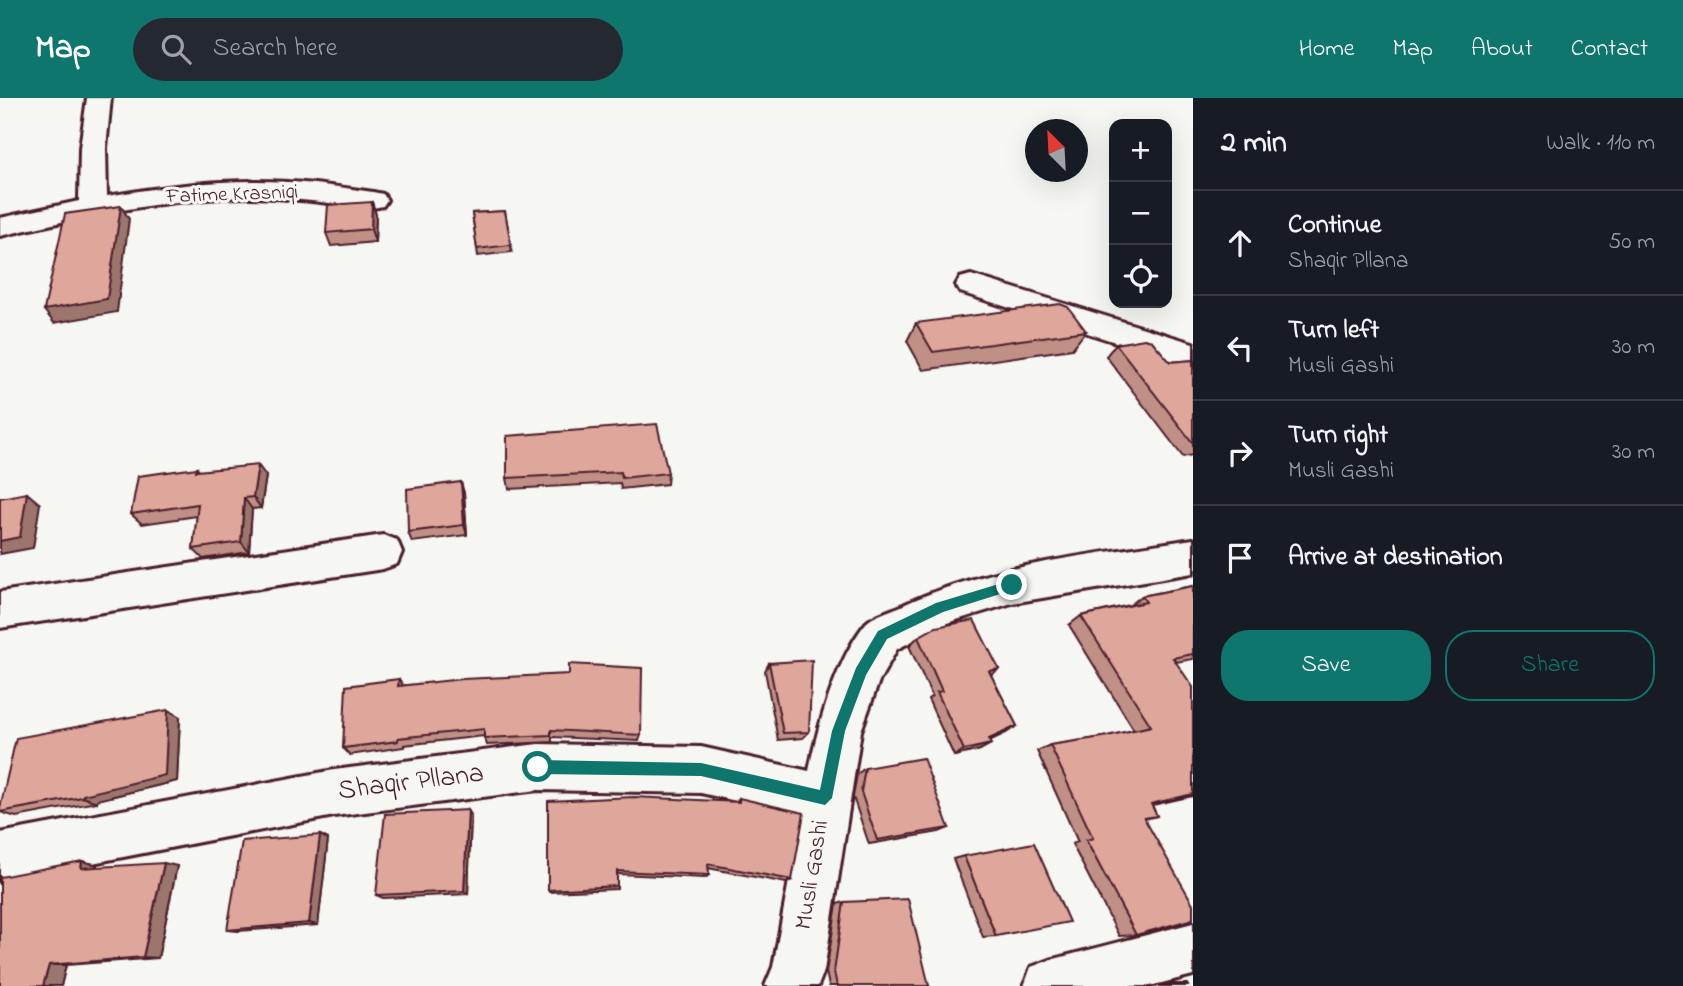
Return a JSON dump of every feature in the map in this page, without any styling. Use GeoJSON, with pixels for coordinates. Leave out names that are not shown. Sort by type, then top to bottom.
{"type":"FeatureCollection","features":[{"type":"Feature","properties":{"kind":"street"},"geometry":{"type":"LineString","coordinates":[[93,207],[93,148],[99,98]]}},
{"type":"Feature","properties":{"kind":"street","name":"Fatime Krasniqi"},"geometry":{"type":"LineString","coordinates":[[0,227],[93,207],[200,192],[286,190],[373,200]]}},
{"type":"Feature","properties":{"kind":"street"},"geometry":{"type":"LineString","coordinates":[[971,285],[1193,355]]}},
{"type":"Feature","properties":{"kind":"street"},"geometry":{"type":"LineString","coordinates":[[0,610],[383,551]]}},
{"type":"Feature","properties":{"kind":"street","name":"Musli Gashi"},"geometry":{"type":"LineString","coordinates":[[791,986],[798,971],[825,798],[839,731],[861,673],[882,635],[940,607],[1012,585],[1193,556]]}},
{"type":"Feature","properties":{"kind":"street","name":"Shaqir Pllana"},"geometry":{"type":"LineString","coordinates":[[0,857],[334,793],[538,767],[701,770],[825,798]]}},
{"type":"Feature","properties":{"kind":"street"},"geometry":{"type":"LineString","coordinates":[[1050,986],[1193,949]]}},
{"type":"Feature","properties":{"kind":"building"},"geometry":{"type":"Polygon","coordinates":[[[372,202],[371,229],[326,233],[328,205],[372,202]]]}},
{"type":"Feature","properties":{"kind":"building"},"geometry":{"type":"Polygon","coordinates":[[[121,206],[107,299],[44,310],[65,214],[121,206]]]}},
{"type":"Feature","properties":{"kind":"building"},"geometry":{"type":"Polygon","coordinates":[[[505,211],[511,245],[477,249],[472,213],[505,211]]]}},
{"type":"Feature","properties":{"kind":"building"},"geometry":{"type":"Polygon","coordinates":[[[1060,304],[1068,307],[1086,331],[933,352],[916,323],[1060,304]]]}},
{"type":"Feature","properties":{"kind":"building"},"geometry":{"type":"Polygon","coordinates":[[[1144,339],[1152,341],[1170,362],[1193,360],[1193,443],[1116,344],[1144,339]]]}},
{"type":"Feature","properties":{"kind":"building"},"geometry":{"type":"Polygon","coordinates":[[[657,424],[668,473],[622,478],[621,472],[507,478],[507,436],[657,424]]]}},
{"type":"Feature","properties":{"kind":"building"},"geometry":{"type":"Polygon","coordinates":[[[258,465],[253,497],[244,498],[241,542],[193,549],[198,504],[131,514],[138,476],[197,468],[196,471],[258,465]]]}},
{"type":"Feature","properties":{"kind":"building"},"geometry":{"type":"Polygon","coordinates":[[[461,482],[464,525],[408,532],[407,489],[461,482]]]}},
{"type":"Feature","properties":{"kind":"building"},"geometry":{"type":"Polygon","coordinates":[[[27,493],[20,537],[0,541],[0,498],[27,493]]]}},
{"type":"Feature","properties":{"kind":"building"},"geometry":{"type":"Polygon","coordinates":[[[1193,586],[1193,654],[1173,658],[1193,687],[1193,794],[1151,804],[1157,816],[1144,818],[1193,904],[1193,919],[1136,935],[1086,840],[1093,838],[1050,745],[1151,726],[1081,616],[1146,602],[1142,596],[1193,586]]]}},
{"type":"Feature","properties":{"kind":"building"},"geometry":{"type":"Polygon","coordinates":[[[974,620],[999,669],[989,671],[1017,726],[989,739],[991,744],[964,750],[937,692],[942,691],[918,637],[936,627],[974,620]]]}},
{"type":"Feature","properties":{"kind":"building"},"geometry":{"type":"Polygon","coordinates":[[[812,660],[809,732],[783,733],[769,663],[812,660]]]}},
{"type":"Feature","properties":{"kind":"building"},"geometry":{"type":"Polygon","coordinates":[[[569,664],[642,668],[641,735],[551,730],[551,735],[484,738],[484,729],[398,738],[398,741],[343,748],[346,686],[399,679],[398,686],[462,679],[569,674],[569,664]]]}},
{"type":"Feature","properties":{"kind":"building"},"geometry":{"type":"Polygon","coordinates":[[[168,710],[165,775],[82,797],[0,812],[16,738],[168,710]]]}},
{"type":"Feature","properties":{"kind":"building"},"geometry":{"type":"Polygon","coordinates":[[[923,758],[949,828],[877,840],[861,792],[865,768],[923,758]]]}},
{"type":"Feature","properties":{"kind":"building"},"geometry":{"type":"Polygon","coordinates":[[[634,797],[739,802],[739,798],[804,813],[792,880],[708,864],[709,875],[617,871],[617,886],[548,890],[548,801],[634,797]]]}},
{"type":"Feature","properties":{"kind":"building"},"geometry":{"type":"Polygon","coordinates":[[[468,810],[464,891],[376,895],[385,814],[468,810]]]}},
{"type":"Feature","properties":{"kind":"building"},"geometry":{"type":"Polygon","coordinates":[[[320,835],[309,923],[227,930],[242,841],[320,835]]]}},
{"type":"Feature","properties":{"kind":"building"},"geometry":{"type":"Polygon","coordinates":[[[1034,843],[1069,922],[996,936],[964,856],[1034,843]]]}},
{"type":"Feature","properties":{"kind":"building"},"geometry":{"type":"Polygon","coordinates":[[[82,861],[81,868],[164,863],[143,957],[49,965],[43,986],[0,986],[0,877],[82,861]]]}},
{"type":"Feature","properties":{"kind":"building"},"geometry":{"type":"Polygon","coordinates":[[[908,899],[929,986],[837,986],[834,972],[844,902],[908,899]]]}},
{"type":"Feature","properties":{"kind":"route"},"geometry":{"type":"LineString","coordinates":[[538,767],[701,770],[825,798],[839,731],[861,673],[882,635],[940,607],[1012,585]]}}]}
